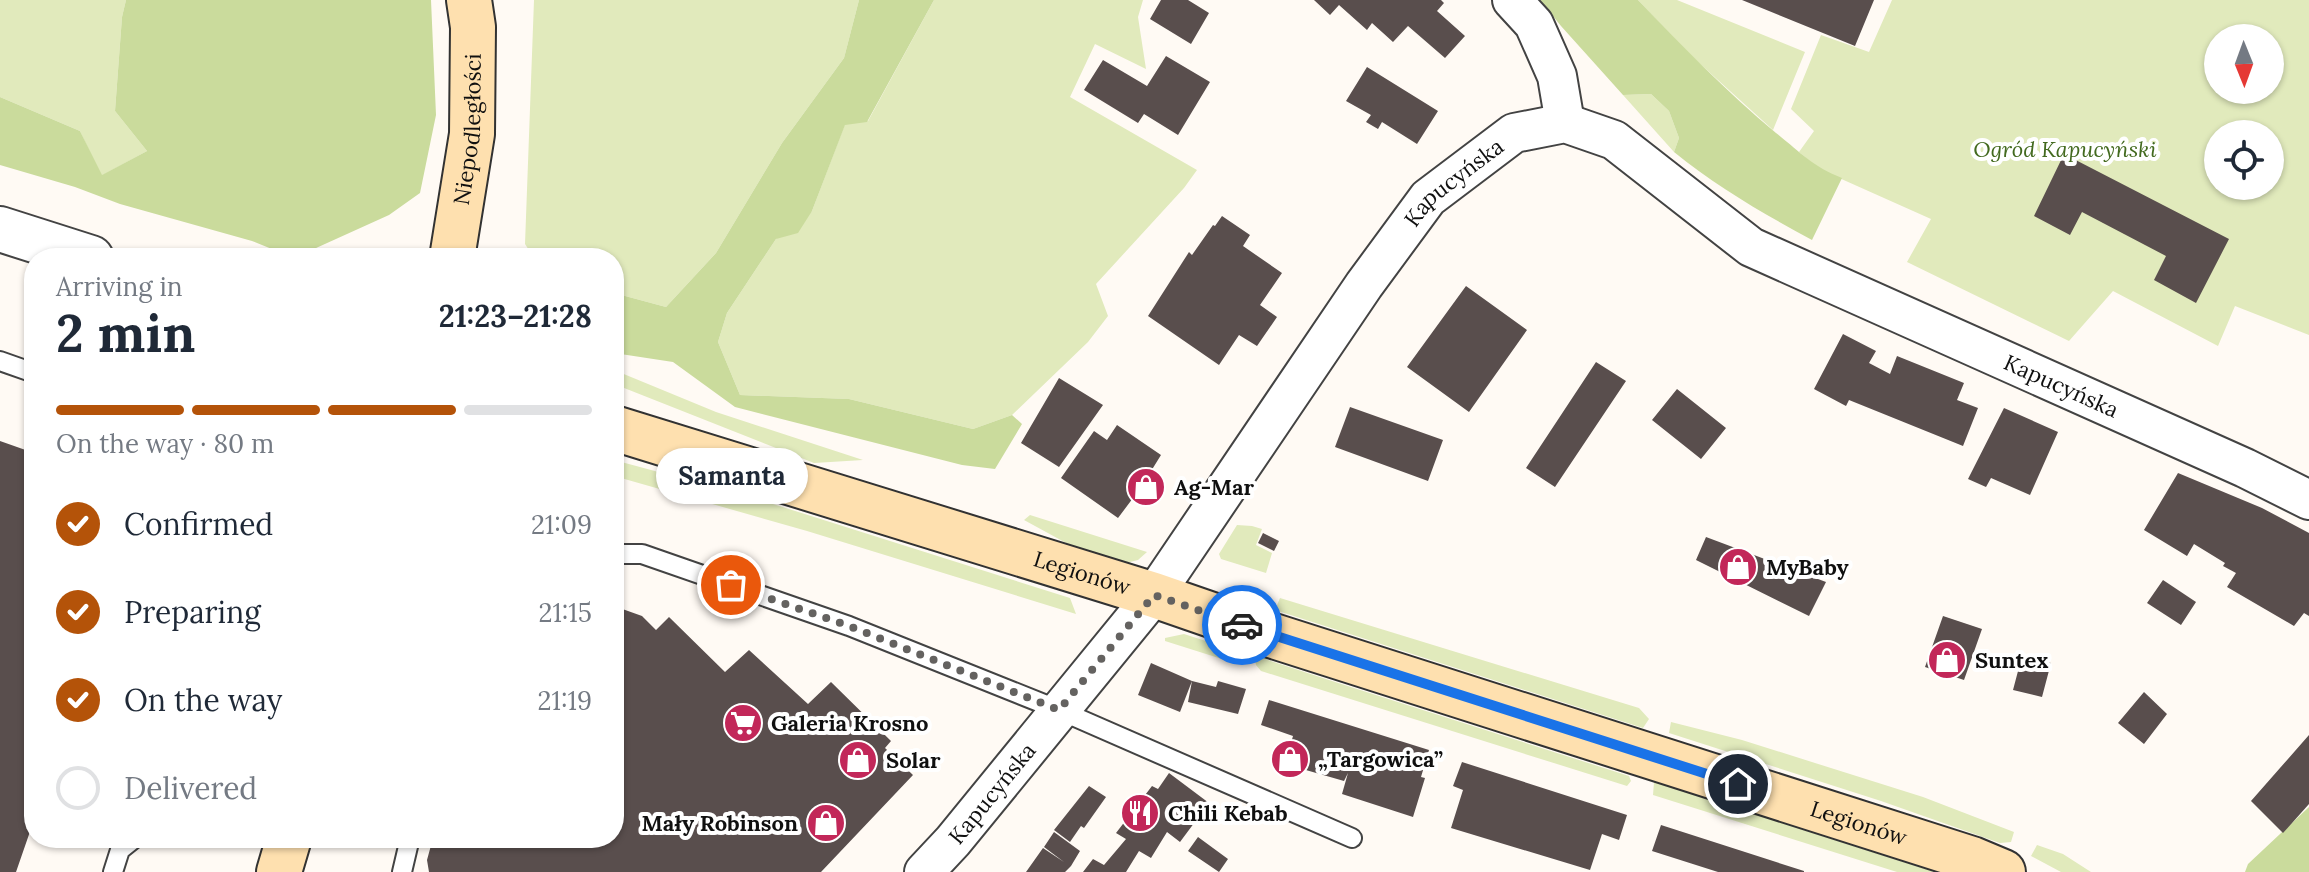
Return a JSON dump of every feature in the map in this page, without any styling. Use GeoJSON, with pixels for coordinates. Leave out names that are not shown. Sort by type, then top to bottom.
{"type":"FeatureCollection","features":[{"type":"Feature","properties":{"kind":"main road","name":"Niepodległości"},"geometry":{"type":"LineString","coordinates":[[454,248],[472,134],[473,27],[469,0]]}},
{"type":"Feature","properties":{"kind":"main road","name":"Legionów"},"geometry":{"type":"LineString","coordinates":[[624,431],[1154,595],[1972,859],[2003,872]]}},
{"type":"Feature","properties":{"kind":"main road"},"geometry":{"type":"LineString","coordinates":[[279,872],[286,848]]}},
{"type":"Feature","properties":{"kind":"street"},"geometry":{"type":"LineString","coordinates":[[1512,0],[1534,24],[1557,76],[1565,123]]}},
{"type":"Feature","properties":{"kind":"street","name":"Kapucyńska"},"geometry":{"type":"LineString","coordinates":[[924,872],[953,841],[1154,595],[1364,285],[1428,198],[1514,133],[1565,123],[1614,140],[1751,247],[2245,468],[2309,500]]}},
{"type":"Feature","properties":{"kind":"street"},"geometry":{"type":"LineString","coordinates":[[0,229],[60,248]]}},
{"type":"Feature","properties":{"kind":"lane"},"geometry":{"type":"LineString","coordinates":[[0,361],[24,369]]}},
{"type":"Feature","properties":{"kind":"lane"},"geometry":{"type":"LineString","coordinates":[[624,554],[642,554],[849,626],[1059,710],[1352,838]]}},
{"type":"Feature","properties":{"kind":"lane"},"geometry":{"type":"LineString","coordinates":[[113,872],[122,848]]}},
{"type":"Feature","properties":{"kind":"lane"},"geometry":{"type":"LineString","coordinates":[[402,872],[408,848]]}},
{"type":"Feature","properties":{"kind":"green space"},"geometry":{"type":"Polygon","coordinates":[[[0,0],[126,0],[115,111],[147,151],[101,176],[80,131],[0,97],[0,0]]]}},
{"type":"Feature","properties":{"kind":"green space"},"geometry":{"type":"Polygon","coordinates":[[[126,0],[431,0],[436,115],[420,193],[389,215],[316,248],[269,248],[0,165],[0,97],[80,131],[102,175],[147,151],[115,111],[126,0]]]}},
{"type":"Feature","properties":{"kind":"green space"},"geometry":{"type":"Polygon","coordinates":[[[534,0],[859,0],[844,58],[782,143],[716,253],[666,307],[624,296],[624,248],[528,248],[525,244],[534,0]]]}},
{"type":"Feature","properties":{"kind":"green space"},"geometry":{"type":"Polygon","coordinates":[[[859,0],[934,0],[867,122],[845,125],[812,211],[798,233],[776,239],[727,313],[718,342],[740,395],[849,399],[973,429],[1012,415],[1022,424],[995,469],[962,465],[735,407],[673,362],[624,355],[624,296],[666,307],[716,253],[782,143],[844,58],[859,0]]]}},
{"type":"Feature","properties":{"kind":"green space"},"geometry":{"type":"Polygon","coordinates":[[[934,0],[1143,0],[1138,17],[1146,69],[1095,44],[1070,97],[1197,170],[1096,284],[1108,316],[1088,342],[1012,415],[973,429],[849,399],[740,395],[718,342],[727,313],[776,239],[812,211],[845,124],[868,121],[934,0]]]}},
{"type":"Feature","properties":{"kind":"green space"},"geometry":{"type":"Polygon","coordinates":[[[1540,0],[1638,0],[1758,117],[1807,158],[1842,178],[1812,240],[1741,199],[1674,152],[1679,138],[1669,111],[1651,94],[1623,95],[1540,0]]]}},
{"type":"Feature","properties":{"kind":"green space"},"geometry":{"type":"Polygon","coordinates":[[[1638,0],[1677,0],[1805,52],[1773,130],[1687,52],[1638,0]]]}},
{"type":"Feature","properties":{"kind":"green space","name":"Ogród Kapucyński"},"geometry":{"type":"Polygon","coordinates":[[[1892,0],[2309,0],[2309,335],[2235,306],[2218,346],[2113,291],[2069,341],[1907,262],[1931,219],[1819,169],[1799,152],[1814,131],[1791,109],[1821,35],[1869,52],[1892,0]]]}},
{"type":"Feature","properties":{"kind":"green space"},"geometry":{"type":"Polygon","coordinates":[[[1651,94],[1669,111],[1679,138],[1674,152],[1623,95],[1651,94]]]}},
{"type":"Feature","properties":{"kind":"green space"},"geometry":{"type":"Polygon","coordinates":[[[624,374],[716,412],[863,460],[814,463],[624,388],[624,374]]]}},
{"type":"Feature","properties":{"kind":"green space"},"geometry":{"type":"Polygon","coordinates":[[[624,463],[751,497],[1070,598],[1076,614],[807,531],[624,479],[624,463]]]}},
{"type":"Feature","properties":{"kind":"green space"},"geometry":{"type":"Polygon","coordinates":[[[1030,515],[1147,552],[1138,560],[1126,563],[1068,544],[1024,520],[1030,515]]]}},
{"type":"Feature","properties":{"kind":"green space"},"geometry":{"type":"Polygon","coordinates":[[[1237,525],[1262,529],[1256,545],[1272,553],[1266,573],[1221,559],[1219,554],[1237,525]]]}},
{"type":"Feature","properties":{"kind":"green space"},"geometry":{"type":"Polygon","coordinates":[[[1280,598],[1639,708],[1649,719],[1643,728],[1275,610],[1280,598]]]}},
{"type":"Feature","properties":{"kind":"green space"},"geometry":{"type":"Polygon","coordinates":[[[1184,634],[1237,651],[1225,660],[1165,641],[1165,638],[1184,634]]]}},
{"type":"Feature","properties":{"kind":"green space"},"geometry":{"type":"Polygon","coordinates":[[[1259,653],[1268,660],[1629,776],[1631,781],[1627,786],[1261,671],[1255,659],[1259,653]]]}},
{"type":"Feature","properties":{"kind":"green space"},"geometry":{"type":"Polygon","coordinates":[[[1671,722],[1742,740],[1923,797],[2014,832],[2011,842],[2000,843],[1669,733],[1671,722]]]}},
{"type":"Feature","properties":{"kind":"green space"},"geometry":{"type":"Polygon","coordinates":[[[1654,782],[1935,872],[1897,872],[1653,795],[1654,782]]]}},
{"type":"Feature","properties":{"kind":"green space"},"geometry":{"type":"Polygon","coordinates":[[[2309,807],[2309,872],[2245,872],[2248,864],[2309,807]]]}},
{"type":"Feature","properties":{"kind":"green space"},"geometry":{"type":"Polygon","coordinates":[[[2037,845],[2063,854],[2091,872],[2061,872],[2031,856],[2037,845]]]}},
{"type":"Feature","properties":{"kind":"building"},"geometry":{"type":"Polygon","coordinates":[[[1161,0],[1188,0],[1209,13],[1191,44],[1150,19],[1161,0]]]}},
{"type":"Feature","properties":{"kind":"building"},"geometry":{"type":"Polygon","coordinates":[[[1314,0],[1441,0],[1444,3],[1437,11],[1465,36],[1445,58],[1408,26],[1393,42],[1372,23],[1367,30],[1339,5],[1330,15],[1314,0]]]}},
{"type":"Feature","properties":{"kind":"building"},"geometry":{"type":"Polygon","coordinates":[[[1742,0],[1874,0],[1855,46],[1742,0]]]}},
{"type":"Feature","properties":{"kind":"building"},"geometry":{"type":"Polygon","coordinates":[[[1166,56],[1210,82],[1178,135],[1144,114],[1138,123],[1084,90],[1103,60],[1147,86],[1166,56]]]}},
{"type":"Feature","properties":{"kind":"building"},"geometry":{"type":"Polygon","coordinates":[[[1367,67],[1438,111],[1417,144],[1382,122],[1378,129],[1366,122],[1371,115],[1346,101],[1367,67]]]}},
{"type":"Feature","properties":{"kind":"building"},"geometry":{"type":"Polygon","coordinates":[[[2064,154],[2229,239],[2196,303],[2154,280],[2166,256],[2082,212],[2070,235],[2034,216],[2064,154]]]}},
{"type":"Feature","properties":{"kind":"building"},"geometry":{"type":"Polygon","coordinates":[[[1222,216],[1250,235],[1243,246],[1282,273],[1260,305],[1277,317],[1257,346],[1239,335],[1219,365],[1148,316],[1189,252],[1192,255],[1222,216]]]}},
{"type":"Feature","properties":{"kind":"building"},"geometry":{"type":"Polygon","coordinates":[[[1466,286],[1527,330],[1469,412],[1407,367],[1466,286]]]}},
{"type":"Feature","properties":{"kind":"building"},"geometry":{"type":"Polygon","coordinates":[[[1843,334],[1876,351],[1869,363],[1890,374],[1897,356],[1964,383],[1957,400],[1978,408],[1963,446],[1849,400],[1846,406],[1814,389],[1843,334]]]}},
{"type":"Feature","properties":{"kind":"building"},"geometry":{"type":"Polygon","coordinates":[[[1596,362],[1626,381],[1555,487],[1526,468],[1596,362]]]}},
{"type":"Feature","properties":{"kind":"building"},"geometry":{"type":"Polygon","coordinates":[[[1059,378],[1103,405],[1059,467],[1021,443],[1059,378]]]}},
{"type":"Feature","properties":{"kind":"building"},"geometry":{"type":"Polygon","coordinates":[[[1677,389],[1726,428],[1701,459],[1652,420],[1677,389]]]}},
{"type":"Feature","properties":{"kind":"building"},"geometry":{"type":"Polygon","coordinates":[[[1350,407],[1443,440],[1428,481],[1335,447],[1350,407]]]}},
{"type":"Feature","properties":{"kind":"building"},"geometry":{"type":"Polygon","coordinates":[[[2004,408],[2058,432],[2030,495],[1991,478],[1986,487],[1968,479],[2004,408]]]}},
{"type":"Feature","properties":{"kind":"building"},"geometry":{"type":"Polygon","coordinates":[[[1117,425],[1161,455],[1148,476],[1158,483],[1143,505],[1133,498],[1118,518],[1061,478],[1094,431],[1107,440],[1117,425]]]}},
{"type":"Feature","properties":{"kind":"building"},"geometry":{"type":"Polygon","coordinates":[[[0,441],[24,449],[24,848],[16,872],[0,872],[0,441]]]}},
{"type":"Feature","properties":{"kind":"building"},"geometry":{"type":"Polygon","coordinates":[[[2178,473],[2262,508],[2309,533],[2309,616],[2304,613],[2294,626],[2227,587],[2236,573],[2223,566],[2225,563],[2194,544],[2187,556],[2144,530],[2178,473]]]}},
{"type":"Feature","properties":{"kind":"building"},"geometry":{"type":"Polygon","coordinates":[[[1263,533],[1279,541],[1274,551],[1258,543],[1263,533]]]}},
{"type":"Feature","properties":{"kind":"building"},"geometry":{"type":"Polygon","coordinates":[[[1706,537],[1826,582],[1809,616],[1696,560],[1706,537]]]}},
{"type":"Feature","properties":{"kind":"building"},"geometry":{"type":"Polygon","coordinates":[[[2163,580],[2196,602],[2181,625],[2147,603],[2163,580]]]}},
{"type":"Feature","properties":{"kind":"building","name":"Galeria Krosno"},"geometry":{"type":"Polygon","coordinates":[[[624,610],[642,616],[656,630],[669,617],[725,672],[749,650],[808,704],[831,682],[891,741],[885,748],[913,775],[821,872],[429,872],[427,860],[430,848],[624,848],[624,610]]]}},
{"type":"Feature","properties":{"kind":"building"},"geometry":{"type":"Polygon","coordinates":[[[1943,616],[1982,629],[1964,680],[1925,667],[1943,616]]]}},
{"type":"Feature","properties":{"kind":"building"},"geometry":{"type":"Polygon","coordinates":[[[2022,656],[2051,663],[2042,697],[2013,690],[2022,656]]]}},
{"type":"Feature","properties":{"kind":"building"},"geometry":{"type":"Polygon","coordinates":[[[1151,663],[1192,681],[1180,712],[1138,695],[1151,663]]]}},
{"type":"Feature","properties":{"kind":"building"},"geometry":{"type":"Polygon","coordinates":[[[1192,681],[1216,687],[1218,681],[1246,689],[1238,714],[1188,702],[1192,681]]]}},
{"type":"Feature","properties":{"kind":"building"},"geometry":{"type":"Polygon","coordinates":[[[2144,692],[2167,714],[2144,744],[2118,723],[2144,692]]]}},
{"type":"Feature","properties":{"kind":"building"},"geometry":{"type":"Polygon","coordinates":[[[1269,700],[1429,750],[1421,777],[1425,778],[1413,817],[1342,794],[1348,773],[1344,781],[1285,764],[1293,736],[1261,725],[1269,700]]]}},
{"type":"Feature","properties":{"kind":"building"},"geometry":{"type":"Polygon","coordinates":[[[2309,735],[2309,804],[2283,833],[2251,801],[2309,735]]]}},
{"type":"Feature","properties":{"kind":"building"},"geometry":{"type":"Polygon","coordinates":[[[1462,762],[1627,815],[1619,840],[1602,834],[1590,870],[1451,828],[1463,790],[1453,786],[1462,762]]]}},
{"type":"Feature","properties":{"kind":"building"},"geometry":{"type":"Polygon","coordinates":[[[1169,773],[1209,803],[1180,842],[1167,832],[1151,858],[1139,851],[1126,872],[1083,872],[1093,859],[1104,865],[1126,839],[1116,833],[1152,786],[1158,789],[1169,773]]]}},
{"type":"Feature","properties":{"kind":"building"},"geometry":{"type":"Polygon","coordinates":[[[1089,786],[1106,797],[1070,842],[1054,830],[1089,786]]]}},
{"type":"Feature","properties":{"kind":"building"},"geometry":{"type":"Polygon","coordinates":[[[1661,825],[1804,872],[1718,872],[1652,851],[1661,825]]]}},
{"type":"Feature","properties":{"kind":"building"},"geometry":{"type":"Polygon","coordinates":[[[1054,832],[1080,851],[1071,866],[1065,872],[1026,872],[1043,848],[1064,862],[1044,847],[1054,832]]]}},
{"type":"Feature","properties":{"kind":"building"},"geometry":{"type":"Polygon","coordinates":[[[1198,837],[1228,859],[1219,872],[1188,851],[1198,837]]]}},
{"type":"Feature","properties":{"kind":"way so far"},"geometry":{"type":"LineString","coordinates":[[731,585],[849,626],[1059,710],[1154,595],[1242,625]]}},
{"type":"Feature","properties":{"kind":"place","name":"Ag-Mar"},"geometry":{"type":"Point","coordinates":[1146,487]}},
{"type":"Feature","properties":{"kind":"place","name":"MyBaby"},"geometry":{"type":"Point","coordinates":[1738,567]}},
{"type":"Feature","properties":{"kind":"place","name":"Samanta"},"geometry":{"type":"Point","coordinates":[731,585]}},
{"type":"Feature","properties":{"kind":"place","name":"Suntex"},"geometry":{"type":"Point","coordinates":[1947,660]}},
{"type":"Feature","properties":{"kind":"place","name":"Galeria Krosno"},"geometry":{"type":"Point","coordinates":[743,723]}},
{"type":"Feature","properties":{"kind":"place","name":"„Targowica”"},"geometry":{"type":"Point","coordinates":[1290,759]}},
{"type":"Feature","properties":{"kind":"place","name":"Solar"},"geometry":{"type":"Point","coordinates":[858,760]}},
{"type":"Feature","properties":{"kind":"place","name":"Chili Kebab"},"geometry":{"type":"Point","coordinates":[1140,813]}},
{"type":"Feature","properties":{"kind":"place","name":"Mały Robinson"},"geometry":{"type":"Point","coordinates":[826,823]}},
{"type":"Feature","properties":{"kind":"route"},"geometry":{"type":"LineString","coordinates":[[1242,625],[1738,784]]}}]}
